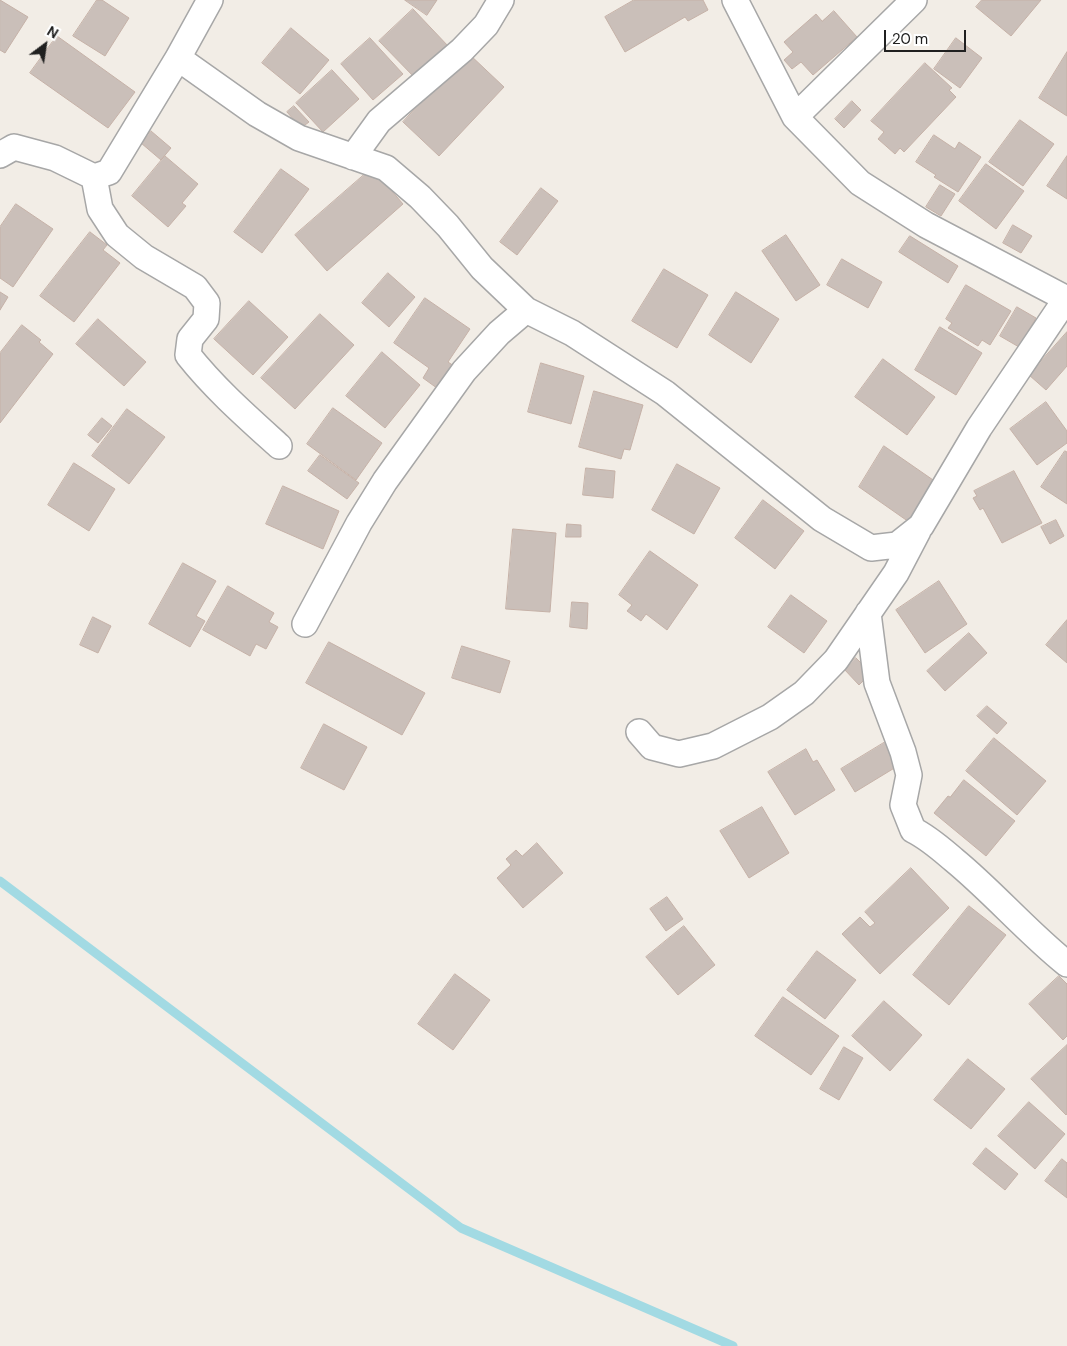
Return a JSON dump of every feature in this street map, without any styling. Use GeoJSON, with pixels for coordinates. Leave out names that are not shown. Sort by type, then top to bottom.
{"type":"FeatureCollection","features":[{"type":"Feature","properties":{"kind":"street"},"geometry":{"type":"LineString","coordinates":[[0,155],[14,147],[55,158],[94,176],[109,172],[178,58],[210,0]]}},
{"type":"Feature","properties":{"kind":"street"},"geometry":{"type":"LineString","coordinates":[[353,157],[380,121],[462,50],[486,25],[501,0]]}},
{"type":"Feature","properties":{"kind":"street"},"geometry":{"type":"LineString","coordinates":[[639,732],[652,747],[679,754],[713,746],[762,722],[804,693],[836,660],[896,572],[979,428],[1066,299],[926,225],[860,183],[795,117],[735,0]]}},
{"type":"Feature","properties":{"kind":"street"},"geometry":{"type":"LineString","coordinates":[[795,117],[914,0]]}},
{"type":"Feature","properties":{"kind":"street"},"geometry":{"type":"LineString","coordinates":[[178,58],[257,114],[300,138],[386,168],[420,197],[448,226],[482,268],[526,310],[572,333],[665,393],[822,519],[871,548],[897,545],[921,526]]}},
{"type":"Feature","properties":{"kind":"street"},"geometry":{"type":"LineString","coordinates":[[94,176],[100,209],[118,235],[144,257],[195,287],[207,303],[206,319],[190,339],[188,355],[204,376],[279,446]]}},
{"type":"Feature","properties":{"kind":"street"},"geometry":{"type":"LineString","coordinates":[[305,624],[355,531],[385,481],[464,371],[499,333],[526,310]]}},
{"type":"Feature","properties":{"kind":"street"},"geometry":{"type":"LineString","coordinates":[[868,613],[877,683],[900,744],[909,775],[904,805],[913,830],[926,836],[979,880],[1029,932],[1067,964]]}},
{"type":"Feature","properties":{"kind":"building"},"geometry":{"type":"Polygon","coordinates":[[[0,0],[28,17],[5,53],[0,50],[0,0]]]}},
{"type":"Feature","properties":{"kind":"building"},"geometry":{"type":"Polygon","coordinates":[[[97,0],[102,0],[129,18],[105,56],[73,36],[97,0]]]}},
{"type":"Feature","properties":{"kind":"building"},"geometry":{"type":"Polygon","coordinates":[[[405,0],[437,0],[427,15],[405,0]]]}},
{"type":"Feature","properties":{"kind":"building"},"geometry":{"type":"Polygon","coordinates":[[[634,0],[703,0],[708,10],[688,21],[685,17],[625,52],[605,17],[634,0]]]}},
{"type":"Feature","properties":{"kind":"building"},"geometry":{"type":"Polygon","coordinates":[[[982,0],[1041,0],[1011,36],[976,7],[982,0]]]}},
{"type":"Feature","properties":{"kind":"building"},"geometry":{"type":"Polygon","coordinates":[[[413,9],[449,47],[416,79],[379,41],[413,9]]]}},
{"type":"Feature","properties":{"kind":"building"},"geometry":{"type":"Polygon","coordinates":[[[834,11],[857,37],[813,75],[801,62],[792,69],[784,60],[793,52],[784,42],[816,14],[822,21],[834,11]]]}},
{"type":"Feature","properties":{"kind":"building"},"geometry":{"type":"Polygon","coordinates":[[[291,28],[329,60],[300,94],[262,63],[291,28]]]}},
{"type":"Feature","properties":{"kind":"building"},"geometry":{"type":"Polygon","coordinates":[[[57,36],[135,92],[108,128],[30,73],[57,36]]]}},
{"type":"Feature","properties":{"kind":"building"},"geometry":{"type":"Polygon","coordinates":[[[370,38],[403,74],[373,100],[341,64],[370,38]]]}},
{"type":"Feature","properties":{"kind":"building"},"geometry":{"type":"Polygon","coordinates":[[[956,38],[982,58],[960,88],[934,69],[956,38]]]}},
{"type":"Feature","properties":{"kind":"building"},"geometry":{"type":"Polygon","coordinates":[[[1067,52],[1067,116],[1039,98],[1067,52]]]}},
{"type":"Feature","properties":{"kind":"building"},"geometry":{"type":"Polygon","coordinates":[[[468,53],[504,87],[439,156],[403,122],[468,53]]]}},
{"type":"Feature","properties":{"kind":"building"},"geometry":{"type":"Polygon","coordinates":[[[925,63],[952,88],[949,90],[956,97],[904,152],[900,148],[895,154],[878,139],[884,132],[871,121],[925,63]]]}},
{"type":"Feature","properties":{"kind":"building"},"geometry":{"type":"Polygon","coordinates":[[[332,70],[359,99],[323,132],[296,103],[332,70]]]}},
{"type":"Feature","properties":{"kind":"building"},"geometry":{"type":"Polygon","coordinates":[[[852,101],[861,110],[844,128],[835,119],[852,101]]]}},
{"type":"Feature","properties":{"kind":"building"},"geometry":{"type":"Polygon","coordinates":[[[294,106],[309,122],[301,128],[287,112],[294,106]]]}},
{"type":"Feature","properties":{"kind":"building"},"geometry":{"type":"Polygon","coordinates":[[[1020,120],[1054,144],[1023,186],[989,162],[1020,120]]]}},
{"type":"Feature","properties":{"kind":"building"},"geometry":{"type":"Polygon","coordinates":[[[151,131],[171,148],[161,160],[141,143],[151,131]]]}},
{"type":"Feature","properties":{"kind":"building"},"geometry":{"type":"Polygon","coordinates":[[[934,135],[955,149],[959,142],[981,157],[958,192],[934,177],[936,175],[916,162],[934,135]]]}},
{"type":"Feature","properties":{"kind":"building"},"geometry":{"type":"Polygon","coordinates":[[[165,156],[198,184],[182,203],[186,206],[168,227],[132,196],[165,156]]]}},
{"type":"Feature","properties":{"kind":"building"},"geometry":{"type":"Polygon","coordinates":[[[1067,156],[1067,199],[1047,186],[1067,156]]]}},
{"type":"Feature","properties":{"kind":"building"},"geometry":{"type":"Polygon","coordinates":[[[986,164],[1024,191],[996,229],[959,201],[986,164]]]}},
{"type":"Feature","properties":{"kind":"building"},"geometry":{"type":"Polygon","coordinates":[[[372,168],[403,204],[327,271],[295,235],[372,168]]]}},
{"type":"Feature","properties":{"kind":"building"},"geometry":{"type":"Polygon","coordinates":[[[281,169],[309,189],[262,253],[234,232],[281,169]]]}},
{"type":"Feature","properties":{"kind":"building"},"geometry":{"type":"Polygon","coordinates":[[[940,185],[955,194],[941,216],[926,207],[940,185]]]}},
{"type":"Feature","properties":{"kind":"building"},"geometry":{"type":"Polygon","coordinates":[[[541,188],[558,201],[517,255],[500,242],[541,188]]]}},
{"type":"Feature","properties":{"kind":"building"},"geometry":{"type":"Polygon","coordinates":[[[16,204],[53,229],[13,287],[0,278],[0,227],[16,204]]]}},
{"type":"Feature","properties":{"kind":"building"},"geometry":{"type":"Polygon","coordinates":[[[1013,225],[1032,236],[1021,253],[1003,243],[1013,225]]]}},
{"type":"Feature","properties":{"kind":"building"},"geometry":{"type":"Polygon","coordinates":[[[90,232],[107,245],[103,250],[120,263],[74,322],[40,296],[90,232]]]}},
{"type":"Feature","properties":{"kind":"building"},"geometry":{"type":"Polygon","coordinates":[[[786,235],[820,285],[796,301],[762,251],[786,235]]]}},
{"type":"Feature","properties":{"kind":"building"},"geometry":{"type":"Polygon","coordinates":[[[910,236],[958,266],[948,283],[899,252],[910,236]]]}},
{"type":"Feature","properties":{"kind":"building"},"geometry":{"type":"Polygon","coordinates":[[[842,259],[882,282],[868,308],[827,285],[842,259]]]}},
{"type":"Feature","properties":{"kind":"building"},"geometry":{"type":"Polygon","coordinates":[[[664,269],[708,295],[677,348],[632,321],[664,269]]]}},
{"type":"Feature","properties":{"kind":"building"},"geometry":{"type":"Polygon","coordinates":[[[388,273],[415,297],[389,327],[362,303],[388,273]]]}},
{"type":"Feature","properties":{"kind":"building"},"geometry":{"type":"Polygon","coordinates":[[[966,285],[1011,311],[990,345],[982,340],[978,346],[948,328],[952,323],[946,319],[966,285]]]}},
{"type":"Feature","properties":{"kind":"building"},"geometry":{"type":"Polygon","coordinates":[[[0,292],[8,297],[0,310],[0,292]]]}},
{"type":"Feature","properties":{"kind":"building"},"geometry":{"type":"Polygon","coordinates":[[[736,292],[779,319],[751,363],[709,335],[736,292]]]}},
{"type":"Feature","properties":{"kind":"building"},"geometry":{"type":"Polygon","coordinates":[[[425,298],[470,329],[448,362],[457,368],[441,391],[423,378],[429,368],[394,343],[425,298]]]}},
{"type":"Feature","properties":{"kind":"building"},"geometry":{"type":"Polygon","coordinates":[[[249,301],[288,337],[253,375],[214,339],[249,301]]]}},
{"type":"Feature","properties":{"kind":"building"},"geometry":{"type":"Polygon","coordinates":[[[1017,307],[1036,318],[1019,347],[1000,336],[1017,307]]]}},
{"type":"Feature","properties":{"kind":"building"},"geometry":{"type":"Polygon","coordinates":[[[320,314],[354,345],[295,409],[261,378],[320,314]]]}},
{"type":"Feature","properties":{"kind":"building"},"geometry":{"type":"Polygon","coordinates":[[[98,319],[146,362],[124,386],[76,344],[98,319]]]}},
{"type":"Feature","properties":{"kind":"building"},"geometry":{"type":"Polygon","coordinates":[[[22,325],[41,340],[39,342],[53,354],[0,423],[0,353],[22,325]]]}},
{"type":"Feature","properties":{"kind":"building"},"geometry":{"type":"Polygon","coordinates":[[[940,327],[982,353],[956,395],[915,370],[940,327]]]}},
{"type":"Feature","properties":{"kind":"building"},"geometry":{"type":"Polygon","coordinates":[[[1067,332],[1067,366],[1046,390],[1029,375],[1067,332]]]}},
{"type":"Feature","properties":{"kind":"building"},"geometry":{"type":"Polygon","coordinates":[[[382,352],[420,385],[385,428],[346,396],[382,352]]]}},
{"type":"Feature","properties":{"kind":"building"},"geometry":{"type":"Polygon","coordinates":[[[883,359],[935,397],[907,435],[855,397],[883,359]]]}},
{"type":"Feature","properties":{"kind":"building"},"geometry":{"type":"Polygon","coordinates":[[[541,363],[584,376],[571,424],[528,412],[541,363]]]}},
{"type":"Feature","properties":{"kind":"building"},"geometry":{"type":"Polygon","coordinates":[[[594,391],[643,405],[630,450],[624,449],[621,459],[579,447],[594,391]]]}},
{"type":"Feature","properties":{"kind":"building"},"geometry":{"type":"Polygon","coordinates":[[[1046,402],[1067,431],[1067,443],[1037,465],[1010,429],[1046,402]]]}},
{"type":"Feature","properties":{"kind":"building"},"geometry":{"type":"Polygon","coordinates":[[[333,408],[382,443],[356,480],[307,444],[333,408]]]}},
{"type":"Feature","properties":{"kind":"building"},"geometry":{"type":"Polygon","coordinates":[[[127,409],[165,437],[129,484],[92,456],[127,409]]]}},
{"type":"Feature","properties":{"kind":"building"},"geometry":{"type":"Polygon","coordinates":[[[102,418],[112,426],[98,443],[88,435],[102,418]]]}},
{"type":"Feature","properties":{"kind":"building"},"geometry":{"type":"Polygon","coordinates":[[[884,446],[936,482],[909,522],[859,487],[884,446]]]}},
{"type":"Feature","properties":{"kind":"building"},"geometry":{"type":"Polygon","coordinates":[[[1065,451],[1067,452],[1067,504],[1041,487],[1065,451]]]}},
{"type":"Feature","properties":{"kind":"building"},"geometry":{"type":"Polygon","coordinates":[[[320,455],[359,483],[347,499],[308,471],[320,455]]]}},
{"type":"Feature","properties":{"kind":"building"},"geometry":{"type":"Polygon","coordinates":[[[74,463],[115,489],[89,531],[48,505],[74,463]]]}},
{"type":"Feature","properties":{"kind":"building"},"geometry":{"type":"Polygon","coordinates":[[[677,464],[720,488],[694,534],[652,510],[677,464]]]}},
{"type":"Feature","properties":{"kind":"building"},"geometry":{"type":"Polygon","coordinates":[[[586,468],[615,471],[613,498],[583,495],[586,468]]]}},
{"type":"Feature","properties":{"kind":"building"},"geometry":{"type":"Polygon","coordinates":[[[1014,471],[1042,523],[1002,543],[983,508],[980,510],[973,498],[977,496],[974,491],[1014,471]]]}},
{"type":"Feature","properties":{"kind":"building"},"geometry":{"type":"Polygon","coordinates":[[[283,486],[339,511],[323,549],[266,524],[283,486]]]}},
{"type":"Feature","properties":{"kind":"building"},"geometry":{"type":"Polygon","coordinates":[[[763,500],[804,531],[775,569],[735,538],[763,500]]]}},
{"type":"Feature","properties":{"kind":"building"},"geometry":{"type":"Polygon","coordinates":[[[1056,520],[1064,536],[1050,544],[1041,527],[1056,520]]]}},
{"type":"Feature","properties":{"kind":"building"},"geometry":{"type":"Polygon","coordinates":[[[567,524],[581,525],[581,537],[566,537],[567,524]]]}},
{"type":"Feature","properties":{"kind":"building"},"geometry":{"type":"Polygon","coordinates":[[[513,529],[556,533],[550,612],[506,609],[513,529]]]}},
{"type":"Feature","properties":{"kind":"building"},"geometry":{"type":"Polygon","coordinates":[[[650,551],[698,585],[667,630],[646,614],[641,621],[627,611],[632,605],[619,595],[650,551]]]}},
{"type":"Feature","properties":{"kind":"building"},"geometry":{"type":"Polygon","coordinates":[[[183,563],[216,581],[196,616],[205,621],[190,647],[149,624],[183,563]]]}},
{"type":"Feature","properties":{"kind":"building"},"geometry":{"type":"Polygon","coordinates":[[[939,581],[967,624],[925,653],[896,610],[939,581]]]}},
{"type":"Feature","properties":{"kind":"building"},"geometry":{"type":"Polygon","coordinates":[[[228,586],[274,613],[269,622],[278,627],[266,649],[256,644],[250,656],[203,630],[228,586]]]}},
{"type":"Feature","properties":{"kind":"building"},"geometry":{"type":"Polygon","coordinates":[[[791,595],[827,621],[804,653],[768,627],[791,595]]]}},
{"type":"Feature","properties":{"kind":"building"},"geometry":{"type":"Polygon","coordinates":[[[572,602],[588,603],[587,629],[570,627],[572,602]]]}},
{"type":"Feature","properties":{"kind":"building"},"geometry":{"type":"Polygon","coordinates":[[[93,617],[111,626],[98,653],[80,645],[93,617]]]}},
{"type":"Feature","properties":{"kind":"building"},"geometry":{"type":"Polygon","coordinates":[[[1067,620],[1067,663],[1046,645],[1067,620]]]}},
{"type":"Feature","properties":{"kind":"building"},"geometry":{"type":"Polygon","coordinates":[[[969,633],[987,653],[945,691],[927,671],[969,633]]]}},
{"type":"Feature","properties":{"kind":"building"},"geometry":{"type":"Polygon","coordinates":[[[329,642],[425,693],[402,735],[306,683],[329,642]]]}},
{"type":"Feature","properties":{"kind":"building"},"geometry":{"type":"Polygon","coordinates":[[[462,646],[510,661],[500,693],[452,678],[462,646]]]}},
{"type":"Feature","properties":{"kind":"building"},"geometry":{"type":"Polygon","coordinates":[[[856,658],[871,673],[859,685],[844,669],[856,658]]]}},
{"type":"Feature","properties":{"kind":"building"},"geometry":{"type":"Polygon","coordinates":[[[987,706],[1007,723],[997,734],[977,716],[987,706]]]}},
{"type":"Feature","properties":{"kind":"building"},"geometry":{"type":"Polygon","coordinates":[[[324,724],[367,747],[344,790],[301,768],[324,724]]]}},
{"type":"Feature","properties":{"kind":"building"},"geometry":{"type":"Polygon","coordinates":[[[994,738],[1046,781],[1017,815],[966,771],[994,738]]]}},
{"type":"Feature","properties":{"kind":"building"},"geometry":{"type":"Polygon","coordinates":[[[887,741],[901,764],[855,792],[841,769],[887,741]]]}},
{"type":"Feature","properties":{"kind":"building"},"geometry":{"type":"Polygon","coordinates":[[[806,749],[813,762],[817,760],[835,790],[795,815],[768,772],[806,749]]]}},
{"type":"Feature","properties":{"kind":"building"},"geometry":{"type":"Polygon","coordinates":[[[964,780],[1015,821],[986,856],[934,813],[964,780]]]}},
{"type":"Feature","properties":{"kind":"building"},"geometry":{"type":"Polygon","coordinates":[[[762,807],[789,853],[749,878],[720,831],[762,807]]]}},
{"type":"Feature","properties":{"kind":"building"},"geometry":{"type":"Polygon","coordinates":[[[537,843],[563,873],[523,908],[497,878],[511,865],[506,859],[516,850],[522,856],[537,843]]]}},
{"type":"Feature","properties":{"kind":"building"},"geometry":{"type":"Polygon","coordinates":[[[911,868],[949,908],[880,974],[842,934],[860,917],[870,927],[875,923],[865,912],[911,868]]]}},
{"type":"Feature","properties":{"kind":"building"},"geometry":{"type":"Polygon","coordinates":[[[667,897],[683,919],[666,931],[650,909],[667,897]]]}},
{"type":"Feature","properties":{"kind":"building"},"geometry":{"type":"Polygon","coordinates":[[[969,906],[1006,935],[949,1005],[913,975],[969,906]]]}},
{"type":"Feature","properties":{"kind":"building"},"geometry":{"type":"Polygon","coordinates":[[[684,926],[715,965],[678,995],[646,957],[684,926]]]}},
{"type":"Feature","properties":{"kind":"building"},"geometry":{"type":"Polygon","coordinates":[[[817,951],[856,980],[825,1019],[787,990],[817,951]]]}},
{"type":"Feature","properties":{"kind":"building"},"geometry":{"type":"Polygon","coordinates":[[[455,974],[490,1000],[453,1050],[418,1024],[455,974]]]}},
{"type":"Feature","properties":{"kind":"building"},"geometry":{"type":"Polygon","coordinates":[[[1059,976],[1067,984],[1067,1036],[1063,1040],[1029,1004],[1059,976]]]}},
{"type":"Feature","properties":{"kind":"building"},"geometry":{"type":"Polygon","coordinates":[[[783,997],[839,1036],[811,1075],[755,1036],[783,997]]]}},
{"type":"Feature","properties":{"kind":"building"},"geometry":{"type":"Polygon","coordinates":[[[884,1001],[922,1035],[890,1071],[852,1036],[884,1001]]]}},
{"type":"Feature","properties":{"kind":"building"},"geometry":{"type":"Polygon","coordinates":[[[1067,1045],[1067,1114],[1066,1115],[1031,1079],[1067,1045]]]}},
{"type":"Feature","properties":{"kind":"building"},"geometry":{"type":"Polygon","coordinates":[[[844,1047],[863,1058],[839,1100],[820,1089],[844,1047]]]}},
{"type":"Feature","properties":{"kind":"building"},"geometry":{"type":"Polygon","coordinates":[[[968,1059],[1005,1089],[971,1129],[934,1100],[968,1059]]]}},
{"type":"Feature","properties":{"kind":"building"},"geometry":{"type":"Polygon","coordinates":[[[1029,1102],[1065,1134],[1035,1169],[998,1136],[1029,1102]]]}},
{"type":"Feature","properties":{"kind":"building"},"geometry":{"type":"Polygon","coordinates":[[[986,1148],[1018,1174],[1005,1190],[973,1164],[986,1148]]]}},
{"type":"Feature","properties":{"kind":"building"},"geometry":{"type":"Polygon","coordinates":[[[1062,1159],[1067,1163],[1067,1198],[1045,1181],[1062,1159]]]}},
{"type":"Feature","properties":{"kind":"waterway"},"geometry":{"type":"LineString","coordinates":[[0,881],[461,1228],[733,1346]]}}]}
